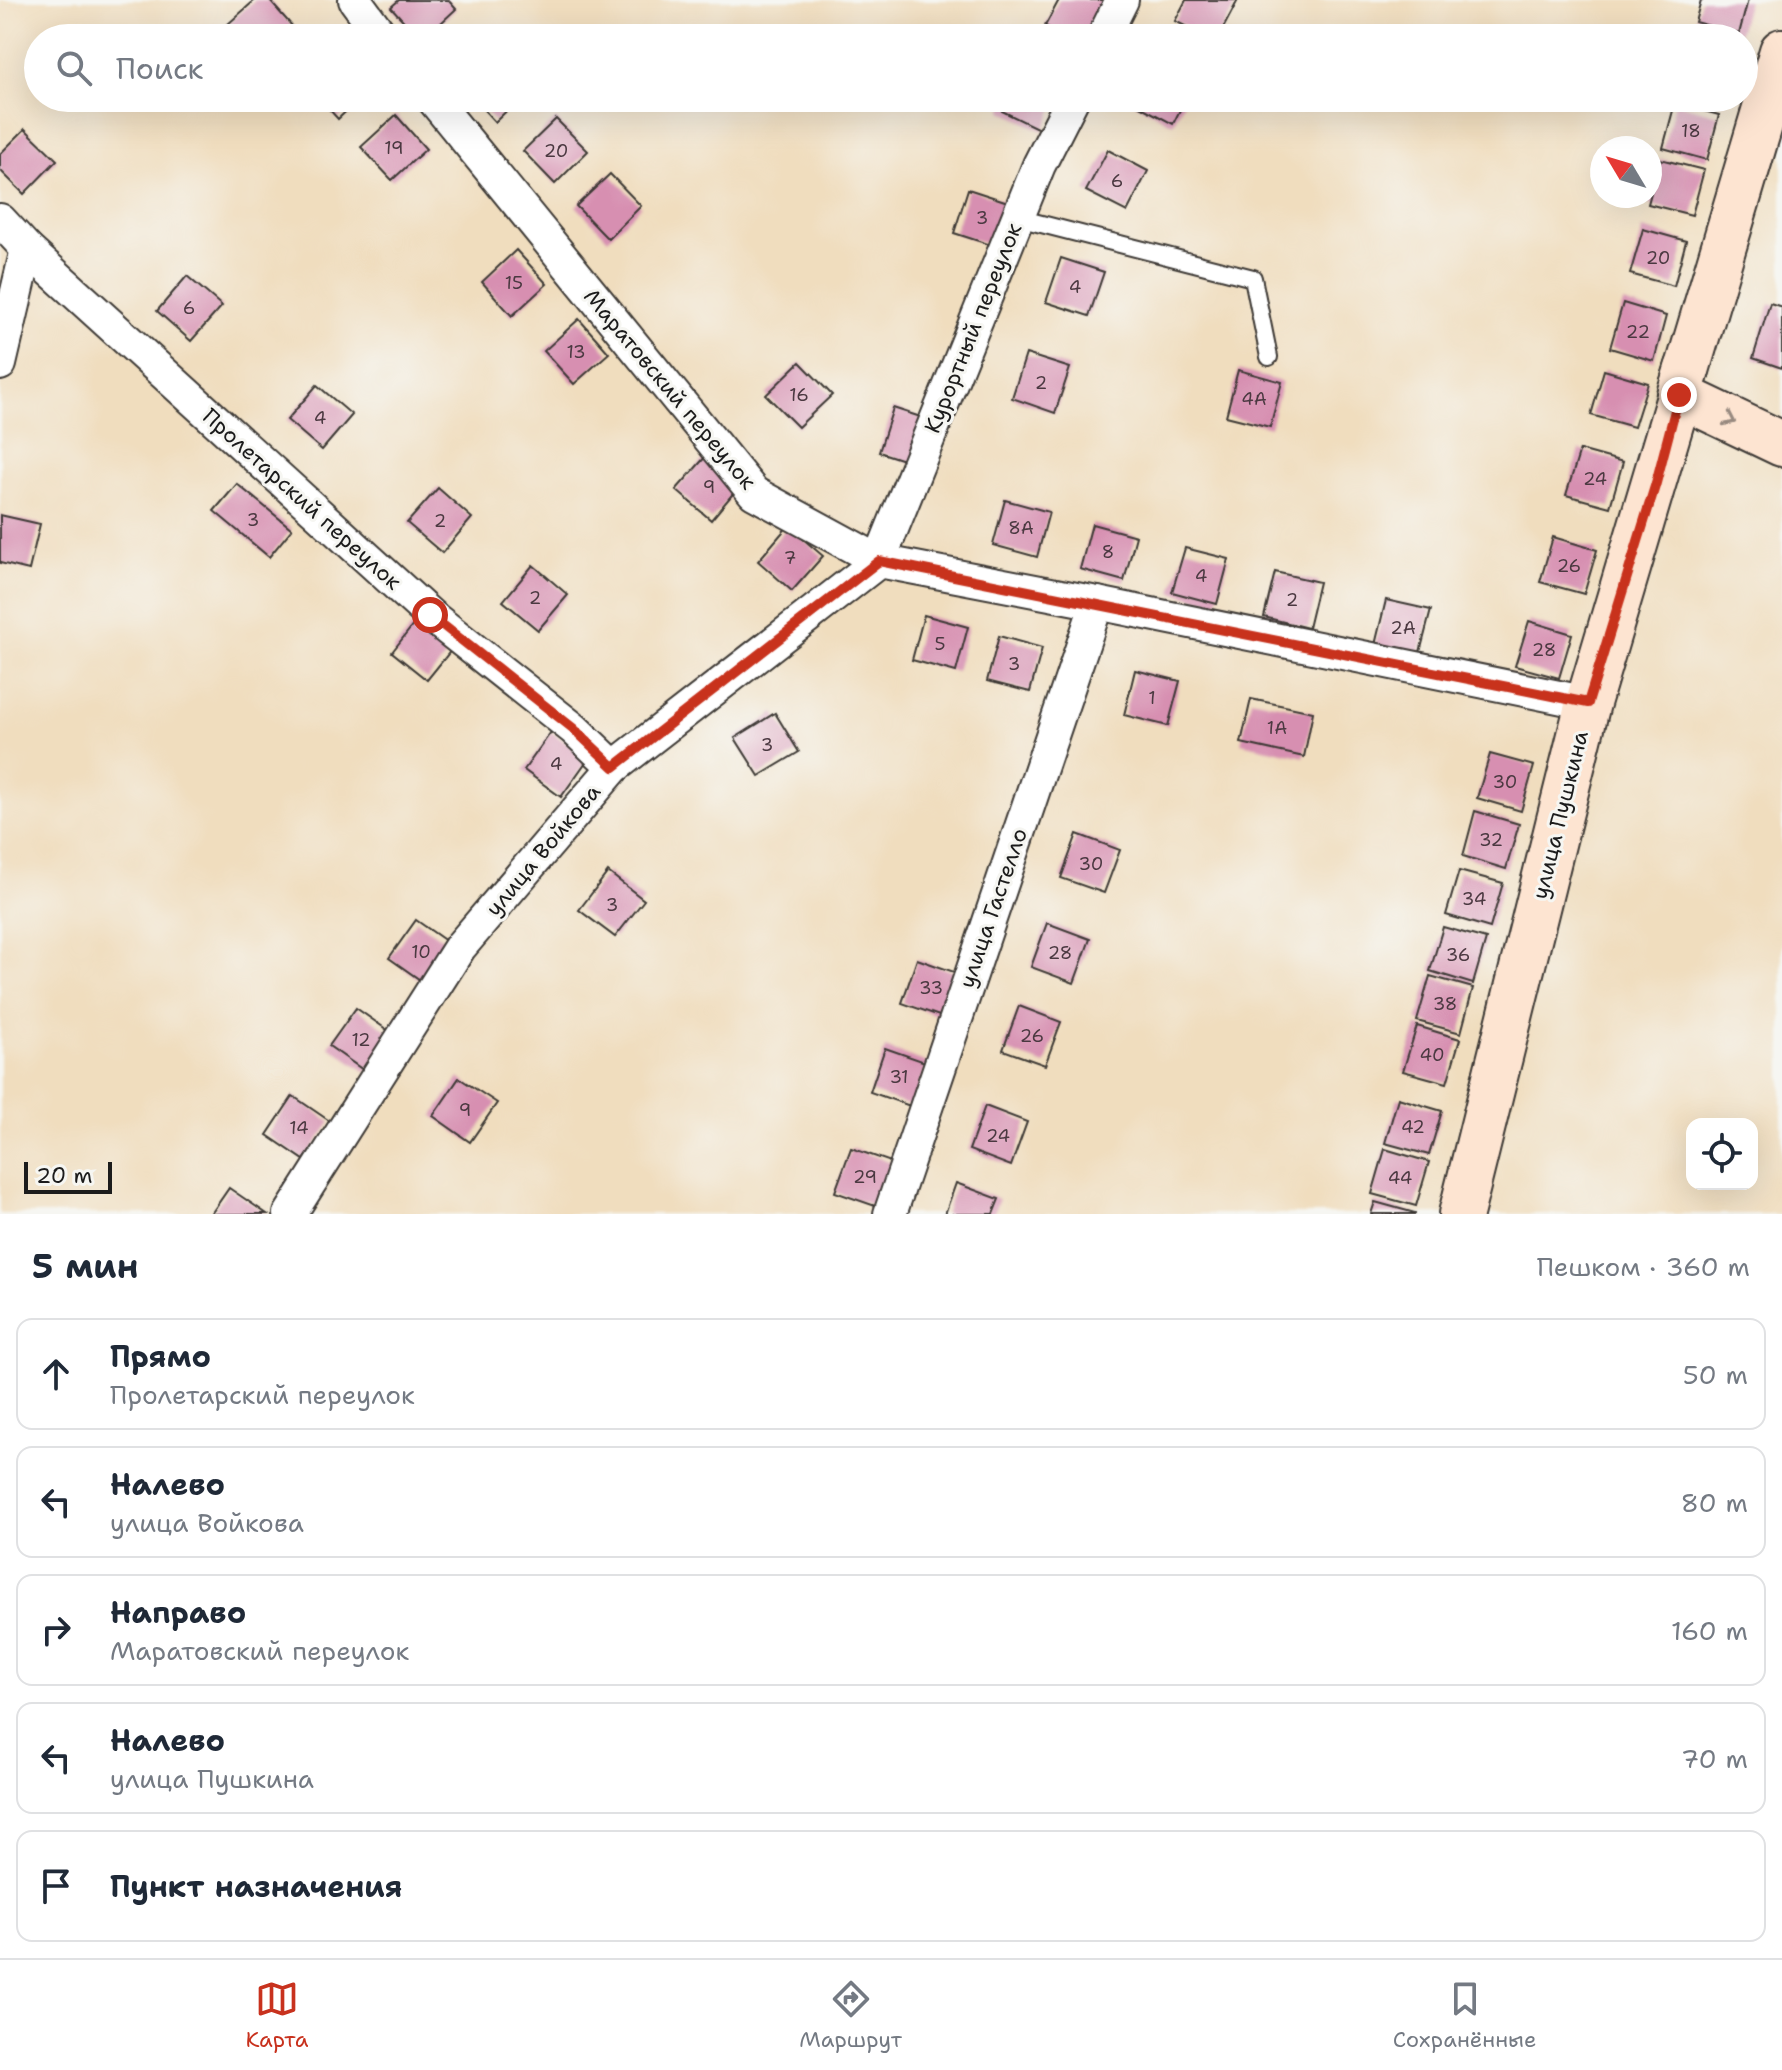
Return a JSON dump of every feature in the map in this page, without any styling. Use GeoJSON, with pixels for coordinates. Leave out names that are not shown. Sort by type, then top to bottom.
{"type":"FeatureCollection","features":[{"type":"Feature","properties":{"kind":"street"},"geometry":{"type":"LineString","coordinates":[[355,0],[373,24]]}},
{"type":"Feature","properties":{"kind":"street"},"geometry":{"type":"LineString","coordinates":[[1110,24],[1122,0]]}},
{"type":"Feature","properties":{"kind":"street","name":"улица Пушкина"},"geometry":{"type":"LineString","coordinates":[[1461,1214],[1588,703],[1656,483],[1679,395],[1782,51]]}},
{"type":"Feature","properties":{"kind":"street","name":"Маратовский переулок"},"geometry":{"type":"LineString","coordinates":[[443,112],[754,493],[879,561],[1588,703]]}},
{"type":"Feature","properties":{"kind":"street","name":"Курортный переулок"},"geometry":{"type":"LineString","coordinates":[[879,561],[1039,165],[1066,112]]}},
{"type":"Feature","properties":{"kind":"street","name":"Пролетарский переулок"},"geometry":{"type":"LineString","coordinates":[[0,220],[27,249],[430,615],[574,729],[614,767]]}},
{"type":"Feature","properties":{"kind":"street"},"geometry":{"type":"LineString","coordinates":[[0,364],[27,249]]}},
{"type":"Feature","properties":{"kind":"street"},"geometry":{"type":"LineString","coordinates":[[1679,395],[1782,444]]}},
{"type":"Feature","properties":{"kind":"street","name":"улица Войкова"},"geometry":{"type":"LineString","coordinates":[[290,1214],[460,947],[614,767],[879,561]]}},
{"type":"Feature","properties":{"kind":"street","name":"улица Гастелло"},"geometry":{"type":"LineString","coordinates":[[890,1214],[1097,603]]}},
{"type":"Feature","properties":{"kind":"lane"},"geometry":{"type":"LineString","coordinates":[[1018,218],[1253,278],[1269,357]]}},
{"type":"Feature","properties":{"kind":"building"},"geometry":{"type":"Polygon","coordinates":[[[255,0],[269,0],[290,24],[228,24],[255,0]]]}},
{"type":"Feature","properties":{"kind":"building"},"geometry":{"type":"Polygon","coordinates":[[[399,0],[448,0],[456,9],[440,24],[406,24],[391,7],[399,0]]]}},
{"type":"Feature","properties":{"kind":"building"},"geometry":{"type":"Polygon","coordinates":[[[1059,0],[1110,0],[1098,24],[1046,24],[1059,0]]]}},
{"type":"Feature","properties":{"kind":"building"},"geometry":{"type":"Polygon","coordinates":[[[1186,0],[1238,0],[1225,24],[1181,24],[1175,21],[1186,0]]]}},
{"type":"Feature","properties":{"kind":"building"},"geometry":{"type":"Polygon","coordinates":[[[1701,0],[1748,0],[1742,24],[1695,22],[1701,0]]]}},
{"type":"Feature","properties":{"kind":"building"},"geometry":{"type":"Polygon","coordinates":[[[332,112],[345,112],[338,119],[332,112]]]}},
{"type":"Feature","properties":{"kind":"building"},"geometry":{"type":"Polygon","coordinates":[[[486,112],[505,112],[495,122],[486,112]]]}},
{"type":"Feature","properties":{"kind":"building"},"geometry":{"type":"Polygon","coordinates":[[[1004,112],[1052,112],[1043,131],[1004,112]]]}},
{"type":"Feature","properties":{"kind":"building"},"geometry":{"type":"Polygon","coordinates":[[[1151,112],[1179,112],[1173,124],[1151,112]]]}},
{"type":"Feature","properties":{"kind":"building"},"geometry":{"type":"Polygon","coordinates":[[[1673,112],[1719,115],[1707,160],[1663,148],[1673,112]]]}},
{"type":"Feature","properties":{"kind":"building"},"geometry":{"type":"Polygon","coordinates":[[[396,115],[426,149],[392,180],[361,147],[396,115]]]}},
{"type":"Feature","properties":{"kind":"building"},"geometry":{"type":"Polygon","coordinates":[[[556,119],[588,151],[555,184],[523,151],[556,119]]]}},
{"type":"Feature","properties":{"kind":"building"},"geometry":{"type":"Polygon","coordinates":[[[25,129],[57,160],[24,194],[0,170],[0,154],[25,129]]]}},
{"type":"Feature","properties":{"kind":"building"},"geometry":{"type":"Polygon","coordinates":[[[1108,150],[1148,171],[1127,212],[1086,191],[1108,150]]]}},
{"type":"Feature","properties":{"kind":"building"},"geometry":{"type":"Polygon","coordinates":[[[1662,160],[1704,170],[1692,215],[1662,208],[1662,160]]]}},
{"type":"Feature","properties":{"kind":"building"},"geometry":{"type":"Polygon","coordinates":[[[610,174],[641,206],[608,239],[576,206],[610,174]]]}},
{"type":"Feature","properties":{"kind":"building"},"geometry":{"type":"Polygon","coordinates":[[[968,189],[1011,203],[997,247],[954,233],[968,189]]]}},
{"type":"Feature","properties":{"kind":"building"},"geometry":{"type":"Polygon","coordinates":[[[1643,229],[1686,241],[1674,286],[1630,274],[1643,229]]]}},
{"type":"Feature","properties":{"kind":"building"},"geometry":{"type":"Polygon","coordinates":[[[516,250],[547,284],[512,316],[482,282],[516,250]]]}},
{"type":"Feature","properties":{"kind":"building"},"geometry":{"type":"Polygon","coordinates":[[[1061,258],[1104,272],[1089,316],[1046,302],[1061,258]]]}},
{"type":"Feature","properties":{"kind":"building"},"geometry":{"type":"Polygon","coordinates":[[[187,276],[222,306],[191,341],[157,311],[187,276]]]}},
{"type":"Feature","properties":{"kind":"building"},"geometry":{"type":"Polygon","coordinates":[[[1623,303],[1666,316],[1654,361],[1610,348],[1623,303]]]}},
{"type":"Feature","properties":{"kind":"building"},"geometry":{"type":"Polygon","coordinates":[[[1770,303],[1782,307],[1782,368],[1753,358],[1770,303]]]}},
{"type":"Feature","properties":{"kind":"building"},"geometry":{"type":"Polygon","coordinates":[[[579,319],[609,353],[574,384],[544,351],[579,319]]]}},
{"type":"Feature","properties":{"kind":"building"},"geometry":{"type":"Polygon","coordinates":[[[1026,354],[1070,368],[1055,413],[1012,398],[1026,354]]]}},
{"type":"Feature","properties":{"kind":"building"},"geometry":{"type":"Polygon","coordinates":[[[800,362],[832,395],[798,427],[766,395],[800,362]]]}},
{"type":"Feature","properties":{"kind":"building"},"geometry":{"type":"Polygon","coordinates":[[[1238,370],[1282,382],[1270,427],[1226,416],[1238,370]]]}},
{"type":"Feature","properties":{"kind":"building"},"geometry":{"type":"Polygon","coordinates":[[[1604,370],[1648,383],[1634,427],[1591,415],[1604,370]]]}},
{"type":"Feature","properties":{"kind":"building"},"geometry":{"type":"Polygon","coordinates":[[[317,385],[352,415],[322,450],[287,420],[317,385]]]}},
{"type":"Feature","properties":{"kind":"building"},"geometry":{"type":"Polygon","coordinates":[[[893,408],[936,422],[922,466],[879,452],[893,408]]]}},
{"type":"Feature","properties":{"kind":"building"},"geometry":{"type":"Polygon","coordinates":[[[1580,450],[1623,462],[1610,507],[1566,495],[1580,450]]]}},
{"type":"Feature","properties":{"kind":"building"},"geometry":{"type":"Polygon","coordinates":[[[707,455],[741,484],[711,520],[676,490],[707,455]]]}},
{"type":"Feature","properties":{"kind":"building"},"geometry":{"type":"Polygon","coordinates":[[[237,484],[292,529],[269,557],[214,511],[237,484]]]}},
{"type":"Feature","properties":{"kind":"building"},"geometry":{"type":"Polygon","coordinates":[[[438,488],[472,518],[442,553],[407,523],[438,488]]]}},
{"type":"Feature","properties":{"kind":"building"},"geometry":{"type":"Polygon","coordinates":[[[1005,500],[1049,512],[1037,557],[993,545],[1005,500]]]}},
{"type":"Feature","properties":{"kind":"building"},"geometry":{"type":"Polygon","coordinates":[[[0,515],[40,524],[29,570],[0,563],[0,515]]]}},
{"type":"Feature","properties":{"kind":"building"},"geometry":{"type":"Polygon","coordinates":[[[1092,524],[1136,536],[1124,581],[1080,569],[1092,524]]]}},
{"type":"Feature","properties":{"kind":"building"},"geometry":{"type":"Polygon","coordinates":[[[788,526],[823,556],[792,591],[758,561],[788,526]]]}},
{"type":"Feature","properties":{"kind":"building"},"geometry":{"type":"Polygon","coordinates":[[[1553,537],[1597,550],[1584,594],[1540,582],[1553,537]]]}},
{"type":"Feature","properties":{"kind":"building"},"geometry":{"type":"Polygon","coordinates":[[[1185,548],[1229,559],[1217,604],[1172,592],[1185,548]]]}},
{"type":"Feature","properties":{"kind":"building"},"geometry":{"type":"Polygon","coordinates":[[[533,565],[568,595],[538,630],[503,601],[533,565]]]}},
{"type":"Feature","properties":{"kind":"building"},"geometry":{"type":"Polygon","coordinates":[[[1275,572],[1319,582],[1308,628],[1264,617],[1275,572]]]}},
{"type":"Feature","properties":{"kind":"building"},"geometry":{"type":"Polygon","coordinates":[[[1386,600],[1431,610],[1419,656],[1375,645],[1386,600]]]}},
{"type":"Feature","properties":{"kind":"building"},"geometry":{"type":"Polygon","coordinates":[[[421,615],[457,643],[427,680],[392,652],[421,615]]]}},
{"type":"Feature","properties":{"kind":"building"},"geometry":{"type":"Polygon","coordinates":[[[924,615],[968,627],[956,672],[912,660],[924,615]]]}},
{"type":"Feature","properties":{"kind":"building"},"geometry":{"type":"Polygon","coordinates":[[[1529,621],[1572,634],[1559,678],[1515,666],[1529,621]]]}},
{"type":"Feature","properties":{"kind":"building"},"geometry":{"type":"Polygon","coordinates":[[[999,636],[1042,648],[1030,692],[987,681],[999,636]]]}},
{"type":"Feature","properties":{"kind":"building"},"geometry":{"type":"Polygon","coordinates":[[[1135,670],[1180,681],[1168,726],[1124,715],[1135,670]]]}},
{"type":"Feature","properties":{"kind":"building"},"geometry":{"type":"Polygon","coordinates":[[[1251,699],[1313,712],[1304,757],[1241,743],[1251,699]]]}},
{"type":"Feature","properties":{"kind":"building"},"geometry":{"type":"Polygon","coordinates":[[[775,713],[799,752],[759,776],[735,738],[775,713]]]}},
{"type":"Feature","properties":{"kind":"building"},"geometry":{"type":"Polygon","coordinates":[[[551,732],[588,759],[561,797],[524,770],[551,732]]]}},
{"type":"Feature","properties":{"kind":"building"},"geometry":{"type":"Polygon","coordinates":[[[1490,754],[1534,766],[1521,811],[1477,798],[1490,754]]]}},
{"type":"Feature","properties":{"kind":"building"},"geometry":{"type":"Polygon","coordinates":[[[1475,811],[1519,824],[1506,869],[1463,856],[1475,811]]]}},
{"type":"Feature","properties":{"kind":"building"},"geometry":{"type":"Polygon","coordinates":[[[1077,834],[1120,850],[1104,893],[1061,878],[1077,834]]]}},
{"type":"Feature","properties":{"kind":"building"},"geometry":{"type":"Polygon","coordinates":[[[1459,871],[1503,883],[1490,928],[1446,915],[1459,871]]]}},
{"type":"Feature","properties":{"kind":"building"},"geometry":{"type":"Polygon","coordinates":[[[608,872],[644,900],[615,937],[579,910],[608,872]]]}},
{"type":"Feature","properties":{"kind":"building"},"geometry":{"type":"Polygon","coordinates":[[[416,920],[453,946],[426,984],[389,958],[416,920]]]}},
{"type":"Feature","properties":{"kind":"building"},"geometry":{"type":"Polygon","coordinates":[[[1047,923],[1090,939],[1074,983],[1031,967],[1047,923]]]}},
{"type":"Feature","properties":{"kind":"building"},"geometry":{"type":"Polygon","coordinates":[[[1443,927],[1486,939],[1473,984],[1430,971],[1443,927]]]}},
{"type":"Feature","properties":{"kind":"building"},"geometry":{"type":"Polygon","coordinates":[[[917,959],[960,974],[945,1018],[902,1003],[917,959]]]}},
{"type":"Feature","properties":{"kind":"building"},"geometry":{"type":"Polygon","coordinates":[[[1430,976],[1473,988],[1461,1033],[1417,1021],[1430,976]]]}},
{"type":"Feature","properties":{"kind":"building"},"geometry":{"type":"Polygon","coordinates":[[[1019,1006],[1061,1022],[1045,1065],[1003,1050],[1019,1006]]]}},
{"type":"Feature","properties":{"kind":"building"},"geometry":{"type":"Polygon","coordinates":[[[356,1008],[393,1034],[366,1072],[329,1046],[356,1008]]]}},
{"type":"Feature","properties":{"kind":"building"},"geometry":{"type":"Polygon","coordinates":[[[1417,1026],[1460,1039],[1447,1083],[1403,1071],[1417,1026]]]}},
{"type":"Feature","properties":{"kind":"building"},"geometry":{"type":"Polygon","coordinates":[[[885,1048],[928,1063],[913,1107],[870,1092],[885,1048]]]}},
{"type":"Feature","properties":{"kind":"building"},"geometry":{"type":"Polygon","coordinates":[[[459,1078],[497,1103],[470,1142],[433,1116],[459,1078]]]}},
{"type":"Feature","properties":{"kind":"building"},"geometry":{"type":"Polygon","coordinates":[[[293,1096],[331,1122],[304,1160],[267,1135],[293,1096]]]}},
{"type":"Feature","properties":{"kind":"building"},"geometry":{"type":"Polygon","coordinates":[[[1398,1098],[1442,1111],[1429,1155],[1385,1143],[1398,1098]]]}},
{"type":"Feature","properties":{"kind":"building"},"geometry":{"type":"Polygon","coordinates":[[[985,1106],[1027,1122],[1011,1166],[969,1150],[985,1106]]]}},
{"type":"Feature","properties":{"kind":"building"},"geometry":{"type":"Polygon","coordinates":[[[851,1148],[894,1163],[878,1207],[835,1192],[851,1148]]]}},
{"type":"Feature","properties":{"kind":"building"},"geometry":{"type":"Polygon","coordinates":[[[1385,1149],[1429,1162],[1416,1206],[1372,1194],[1385,1149]]]}},
{"type":"Feature","properties":{"kind":"building"},"geometry":{"type":"Polygon","coordinates":[[[956,1183],[999,1199],[993,1214],[945,1214],[956,1183]]]}},
{"type":"Feature","properties":{"kind":"building"},"geometry":{"type":"Polygon","coordinates":[[[229,1188],[267,1214],[211,1214],[229,1188]]]}},
{"type":"Feature","properties":{"kind":"building"},"geometry":{"type":"Polygon","coordinates":[[[1375,1202],[1415,1213],[1415,1214],[1371,1214],[1375,1202]]]}},
{"type":"Feature","properties":{"kind":"route"},"geometry":{"type":"LineString","coordinates":[[430,615],[574,729],[614,767],[879,561],[1588,703],[1656,483],[1679,395]]}}]}
